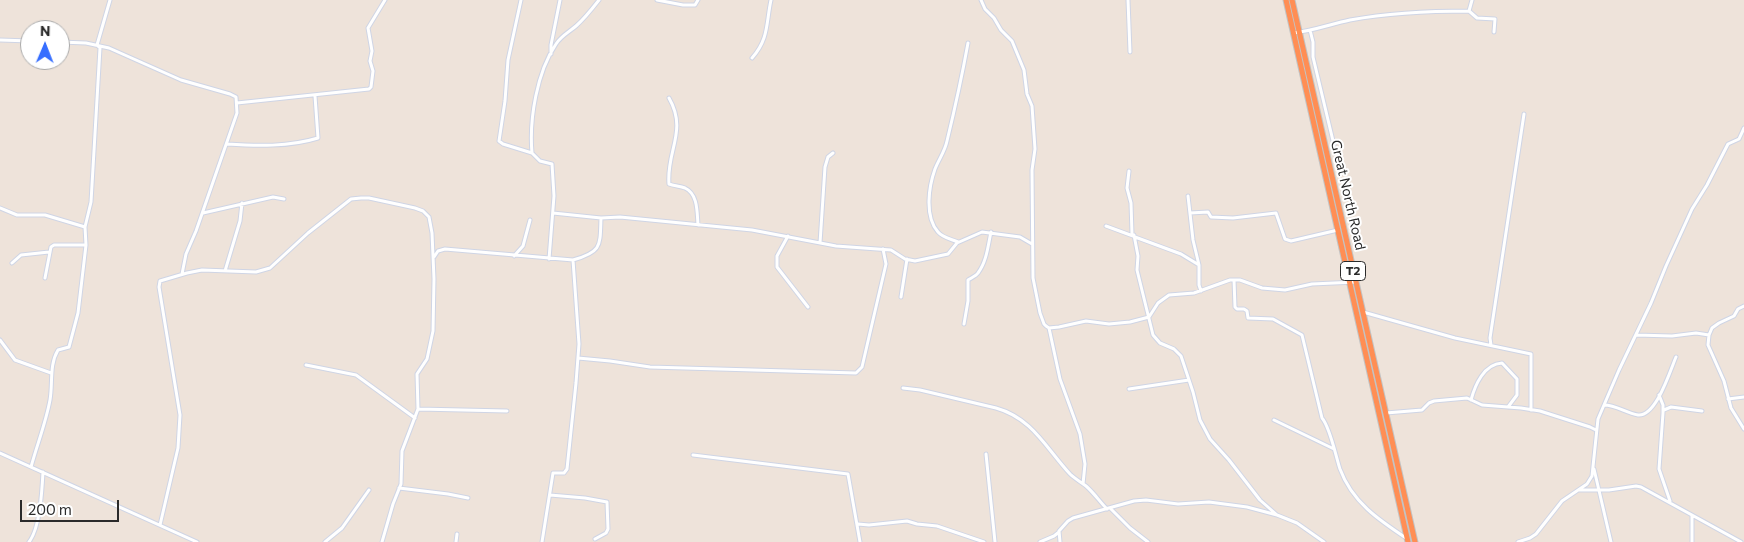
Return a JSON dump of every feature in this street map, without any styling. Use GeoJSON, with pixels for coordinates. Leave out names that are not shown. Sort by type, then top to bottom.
{"type":"FeatureCollection","features":[{"type":"Feature","properties":{"kind":"highway","name":"Great North Road"},"geometry":{"type":"LineString","coordinates":[[1286,0],[1296,32],[1353,282],[1408,541]]}},
{"type":"Feature","properties":{"kind":"highway","name":"Great North Road"},"geometry":{"type":"LineString","coordinates":[[1292,0],[1296,32],[1338,230],[1363,312],[1415,542]]}},
{"type":"Feature","properties":{"kind":"street"},"geometry":{"type":"LineString","coordinates":[[31,467],[50,399],[51,373],[56,352],[60,349],[68,349],[70,346],[78,313],[86,245],[86,227],[91,202],[100,48],[97,45],[110,0]]}},
{"type":"Feature","properties":{"kind":"street"},"geometry":{"type":"LineString","coordinates":[[237,104],[315,96],[371,87],[373,71],[370,61],[372,51],[368,28],[385,0]]}},
{"type":"Feature","properties":{"kind":"street"},"geometry":{"type":"LineString","coordinates":[[522,0],[508,60],[500,142],[532,152]]}},
{"type":"Feature","properties":{"kind":"street"},"geometry":{"type":"LineString","coordinates":[[550,54],[560,0]]}},
{"type":"Feature","properties":{"kind":"street"},"geometry":{"type":"LineString","coordinates":[[549,259],[553,213],[553,167],[549,163],[537,159],[532,152],[533,118],[538,86],[550,54],[560,39],[580,22],[600,0]]}},
{"type":"Feature","properties":{"kind":"street"},"geometry":{"type":"LineString","coordinates":[[657,0],[683,5],[695,5],[698,0]]}},
{"type":"Feature","properties":{"kind":"street"},"geometry":{"type":"LineString","coordinates":[[752,58],[765,39],[767,16],[771,0]]}},
{"type":"Feature","properties":{"kind":"street"},"geometry":{"type":"LineString","coordinates":[[981,0],[985,9],[1010,39],[1024,70],[1032,106],[1035,149],[1032,170],[1034,283],[1044,324],[1049,328],[1060,379],[1080,434],[1085,464],[1083,484]]}},
{"type":"Feature","properties":{"kind":"street"},"geometry":{"type":"LineString","coordinates":[[1128,0],[1130,52]]}},
{"type":"Feature","properties":{"kind":"street"},"geometry":{"type":"LineString","coordinates":[[1469,11],[1472,0]]}},
{"type":"Feature","properties":{"kind":"street"},"geometry":{"type":"LineString","coordinates":[[1296,32],[1374,16],[1469,11],[1477,18],[1495,19],[1494,32]]}},
{"type":"Feature","properties":{"kind":"street"},"geometry":{"type":"LineString","coordinates":[[1310,30],[1313,42],[1313,57],[1334,145]]}},
{"type":"Feature","properties":{"kind":"street"},"geometry":{"type":"LineString","coordinates":[[0,40],[20,41]]}},
{"type":"Feature","properties":{"kind":"street"},"geometry":{"type":"LineString","coordinates":[[70,43],[110,48],[181,80],[234,95],[237,113],[186,254],[182,274]]}},
{"type":"Feature","properties":{"kind":"street"},"geometry":{"type":"LineString","coordinates":[[958,242],[945,237],[936,230],[931,216],[930,186],[946,146],[960,90],[968,43]]}},
{"type":"Feature","properties":{"kind":"street"},"geometry":{"type":"LineString","coordinates":[[226,144],[270,145],[306,142],[318,138],[315,96]]}},
{"type":"Feature","properties":{"kind":"street"},"geometry":{"type":"LineString","coordinates":[[669,98],[677,114],[678,126],[669,173],[669,184],[689,191],[696,202],[698,224]]}},
{"type":"Feature","properties":{"kind":"street"},"geometry":{"type":"LineString","coordinates":[[1491,345],[1490,338],[1524,114]]}},
{"type":"Feature","properties":{"kind":"street"},"geometry":{"type":"LineString","coordinates":[[1518,542],[1536,534],[1562,502],[1590,481],[1594,469],[1596,430],[1604,405],[1692,209],[1728,144],[1739,139],[1744,128]]}},
{"type":"Feature","properties":{"kind":"street"},"geometry":{"type":"LineString","coordinates":[[820,243],[825,167],[828,157],[833,153]]}},
{"type":"Feature","properties":{"kind":"street"},"geometry":{"type":"LineString","coordinates":[[1129,171],[1127,188],[1131,203],[1132,232],[1138,256],[1137,270],[1151,328],[1160,343],[1174,349],[1181,356],[1197,404],[1200,420],[1210,439],[1260,500],[1277,515]]}},
{"type":"Feature","properties":{"kind":"street"},"geometry":{"type":"LineString","coordinates":[[1188,196],[1193,240],[1199,265],[1199,285],[1201,291]]}},
{"type":"Feature","properties":{"kind":"street"},"geometry":{"type":"LineString","coordinates":[[202,213],[209,213],[242,203],[273,197],[284,199]]}},
{"type":"Feature","properties":{"kind":"street"},"geometry":{"type":"LineString","coordinates":[[160,525],[178,448],[180,415],[159,283],[164,278],[174,278],[182,274],[202,270],[256,272],[270,268],[337,209],[351,200],[362,198],[423,211],[429,218],[431,227],[433,258],[434,319],[427,359],[417,374],[418,409],[402,451],[399,488],[382,542]]}},
{"type":"Feature","properties":{"kind":"street"},"geometry":{"type":"LineString","coordinates":[[225,271],[240,221],[242,203]]}},
{"type":"Feature","properties":{"kind":"street"},"geometry":{"type":"LineString","coordinates":[[0,208],[17,215],[45,215],[86,227]]}},
{"type":"Feature","properties":{"kind":"street"},"geometry":{"type":"LineString","coordinates":[[1190,214],[1208,212],[1211,217],[1233,218],[1276,213],[1284,239],[1291,241],[1338,230]]}},
{"type":"Feature","properties":{"kind":"street"},"geometry":{"type":"LineString","coordinates":[[553,213],[601,218],[620,217],[752,230],[836,246],[891,250],[907,259],[919,261],[948,254],[958,242],[982,232],[1020,237],[1032,244]]}},
{"type":"Feature","properties":{"kind":"street"},"geometry":{"type":"LineString","coordinates":[[433,258],[438,251],[445,249],[573,260],[590,255],[595,251],[601,238],[601,218]]}},
{"type":"Feature","properties":{"kind":"street"},"geometry":{"type":"LineString","coordinates":[[514,256],[523,246],[530,220]]}},
{"type":"Feature","properties":{"kind":"street"},"geometry":{"type":"LineString","coordinates":[[1106,226],[1181,254],[1199,265]]}},
{"type":"Feature","properties":{"kind":"street"},"geometry":{"type":"LineString","coordinates":[[964,324],[968,301],[968,280],[977,274],[980,268],[986,255],[991,232]]}},
{"type":"Feature","properties":{"kind":"street"},"geometry":{"type":"LineString","coordinates":[[788,236],[777,256],[777,267],[808,307]]}},
{"type":"Feature","properties":{"kind":"street"},"geometry":{"type":"LineString","coordinates":[[45,278],[51,247],[54,245],[86,245]]}},
{"type":"Feature","properties":{"kind":"street"},"geometry":{"type":"LineString","coordinates":[[578,358],[657,367],[856,373],[862,367],[886,264],[884,249]]}},
{"type":"Feature","properties":{"kind":"street"},"geometry":{"type":"LineString","coordinates":[[12,263],[17,257],[24,254],[49,252]]}},
{"type":"Feature","properties":{"kind":"street"},"geometry":{"type":"LineString","coordinates":[[900,297],[907,259]]}},
{"type":"Feature","properties":{"kind":"street"},"geometry":{"type":"LineString","coordinates":[[542,542],[553,474],[564,473],[566,469],[578,358],[578,328],[573,260]]}},
{"type":"Feature","properties":{"kind":"street"},"geometry":{"type":"LineString","coordinates":[[1049,328],[1086,321],[1120,323],[1149,317],[1158,303],[1169,295],[1201,291],[1222,282],[1234,280],[1275,290],[1285,290],[1312,284],[1353,282]]}},
{"type":"Feature","properties":{"kind":"street"},"geometry":{"type":"LineString","coordinates":[[1234,280],[1235,306],[1237,309],[1244,308],[1247,311],[1248,318],[1273,319],[1302,335],[1322,418],[1328,428],[1346,482],[1356,498],[1380,520],[1408,541]]}},
{"type":"Feature","properties":{"kind":"street"},"geometry":{"type":"LineString","coordinates":[[1744,306],[1738,309],[1734,316],[1715,325],[1709,334],[1708,345],[1724,381],[1731,408],[1744,429]]}},
{"type":"Feature","properties":{"kind":"street"},"geometry":{"type":"LineString","coordinates":[[1363,312],[1455,338],[1531,354],[1531,410]]}},
{"type":"Feature","properties":{"kind":"street"},"geometry":{"type":"LineString","coordinates":[[1636,335],[1709,334]]}},
{"type":"Feature","properties":{"kind":"street"},"geometry":{"type":"LineString","coordinates":[[0,340],[15,360],[51,373]]}},
{"type":"Feature","properties":{"kind":"street"},"geometry":{"type":"LineString","coordinates":[[1604,405],[1611,405],[1635,414],[1642,414],[1653,408],[1676,357]]}},
{"type":"Feature","properties":{"kind":"street"},"geometry":{"type":"LineString","coordinates":[[1471,400],[1476,385],[1488,368],[1502,363],[1518,379],[1517,395],[1508,407]]}},
{"type":"Feature","properties":{"kind":"street"},"geometry":{"type":"LineString","coordinates":[[306,365],[356,375],[415,418]]}},
{"type":"Feature","properties":{"kind":"street"},"geometry":{"type":"LineString","coordinates":[[1129,389],[1189,380]]}},
{"type":"Feature","properties":{"kind":"street"},"geometry":{"type":"LineString","coordinates":[[903,388],[920,390],[1006,411],[1029,425],[1072,475],[1148,542]]}},
{"type":"Feature","properties":{"kind":"street"},"geometry":{"type":"LineString","coordinates":[[1658,395],[1662,402],[1663,411],[1659,469],[1670,502]]}},
{"type":"Feature","properties":{"kind":"street"},"geometry":{"type":"LineString","coordinates":[[1728,399],[1744,397]]}},
{"type":"Feature","properties":{"kind":"street"},"geometry":{"type":"LineString","coordinates":[[1386,413],[1422,410],[1434,401],[1467,398],[1482,405],[1531,410],[1596,430]]}},
{"type":"Feature","properties":{"kind":"street"},"geometry":{"type":"LineString","coordinates":[[1663,411],[1671,407],[1702,411]]}},
{"type":"Feature","properties":{"kind":"street"},"geometry":{"type":"LineString","coordinates":[[418,409],[507,411]]}},
{"type":"Feature","properties":{"kind":"street"},"geometry":{"type":"LineString","coordinates":[[1274,420],[1334,449]]}},
{"type":"Feature","properties":{"kind":"street"},"geometry":{"type":"LineString","coordinates":[[0,453],[197,542]]}},
{"type":"Feature","properties":{"kind":"street"},"geometry":{"type":"LineString","coordinates":[[986,454],[995,542]]}},
{"type":"Feature","properties":{"kind":"street"},"geometry":{"type":"LineString","coordinates":[[693,455],[848,474],[860,542]]}},
{"type":"Feature","properties":{"kind":"street"},"geometry":{"type":"LineString","coordinates":[[1594,469],[1611,542]]}},
{"type":"Feature","properties":{"kind":"street"},"geometry":{"type":"LineString","coordinates":[[29,542],[34,536],[42,496],[43,472]]}},
{"type":"Feature","properties":{"kind":"street"},"geometry":{"type":"LineString","coordinates":[[1579,490],[1617,490],[1636,486],[1670,502],[1741,542]]}},
{"type":"Feature","properties":{"kind":"street"},"geometry":{"type":"LineString","coordinates":[[399,488],[468,498]]}},
{"type":"Feature","properties":{"kind":"street"},"geometry":{"type":"LineString","coordinates":[[325,542],[342,528],[369,490]]}},
{"type":"Feature","properties":{"kind":"street"},"geometry":{"type":"LineString","coordinates":[[550,495],[607,502],[608,530],[595,539]]}},
{"type":"Feature","properties":{"kind":"street"},"geometry":{"type":"LineString","coordinates":[[1040,542],[1054,536],[1073,518],[1127,503],[1146,500],[1178,504],[1209,502],[1247,507],[1277,515],[1297,523],[1324,542]]}},
{"type":"Feature","properties":{"kind":"street"},"geometry":{"type":"LineString","coordinates":[[1692,515],[1692,542]]}},
{"type":"Feature","properties":{"kind":"street"},"geometry":{"type":"LineString","coordinates":[[858,524],[869,525],[907,521],[937,526],[984,542]]}},
{"type":"Feature","properties":{"kind":"street"},"geometry":{"type":"LineString","coordinates":[[1059,531],[1060,542]]}},
{"type":"Feature","properties":{"kind":"street"},"geometry":{"type":"LineString","coordinates":[[456,542],[457,534]]}}]}
